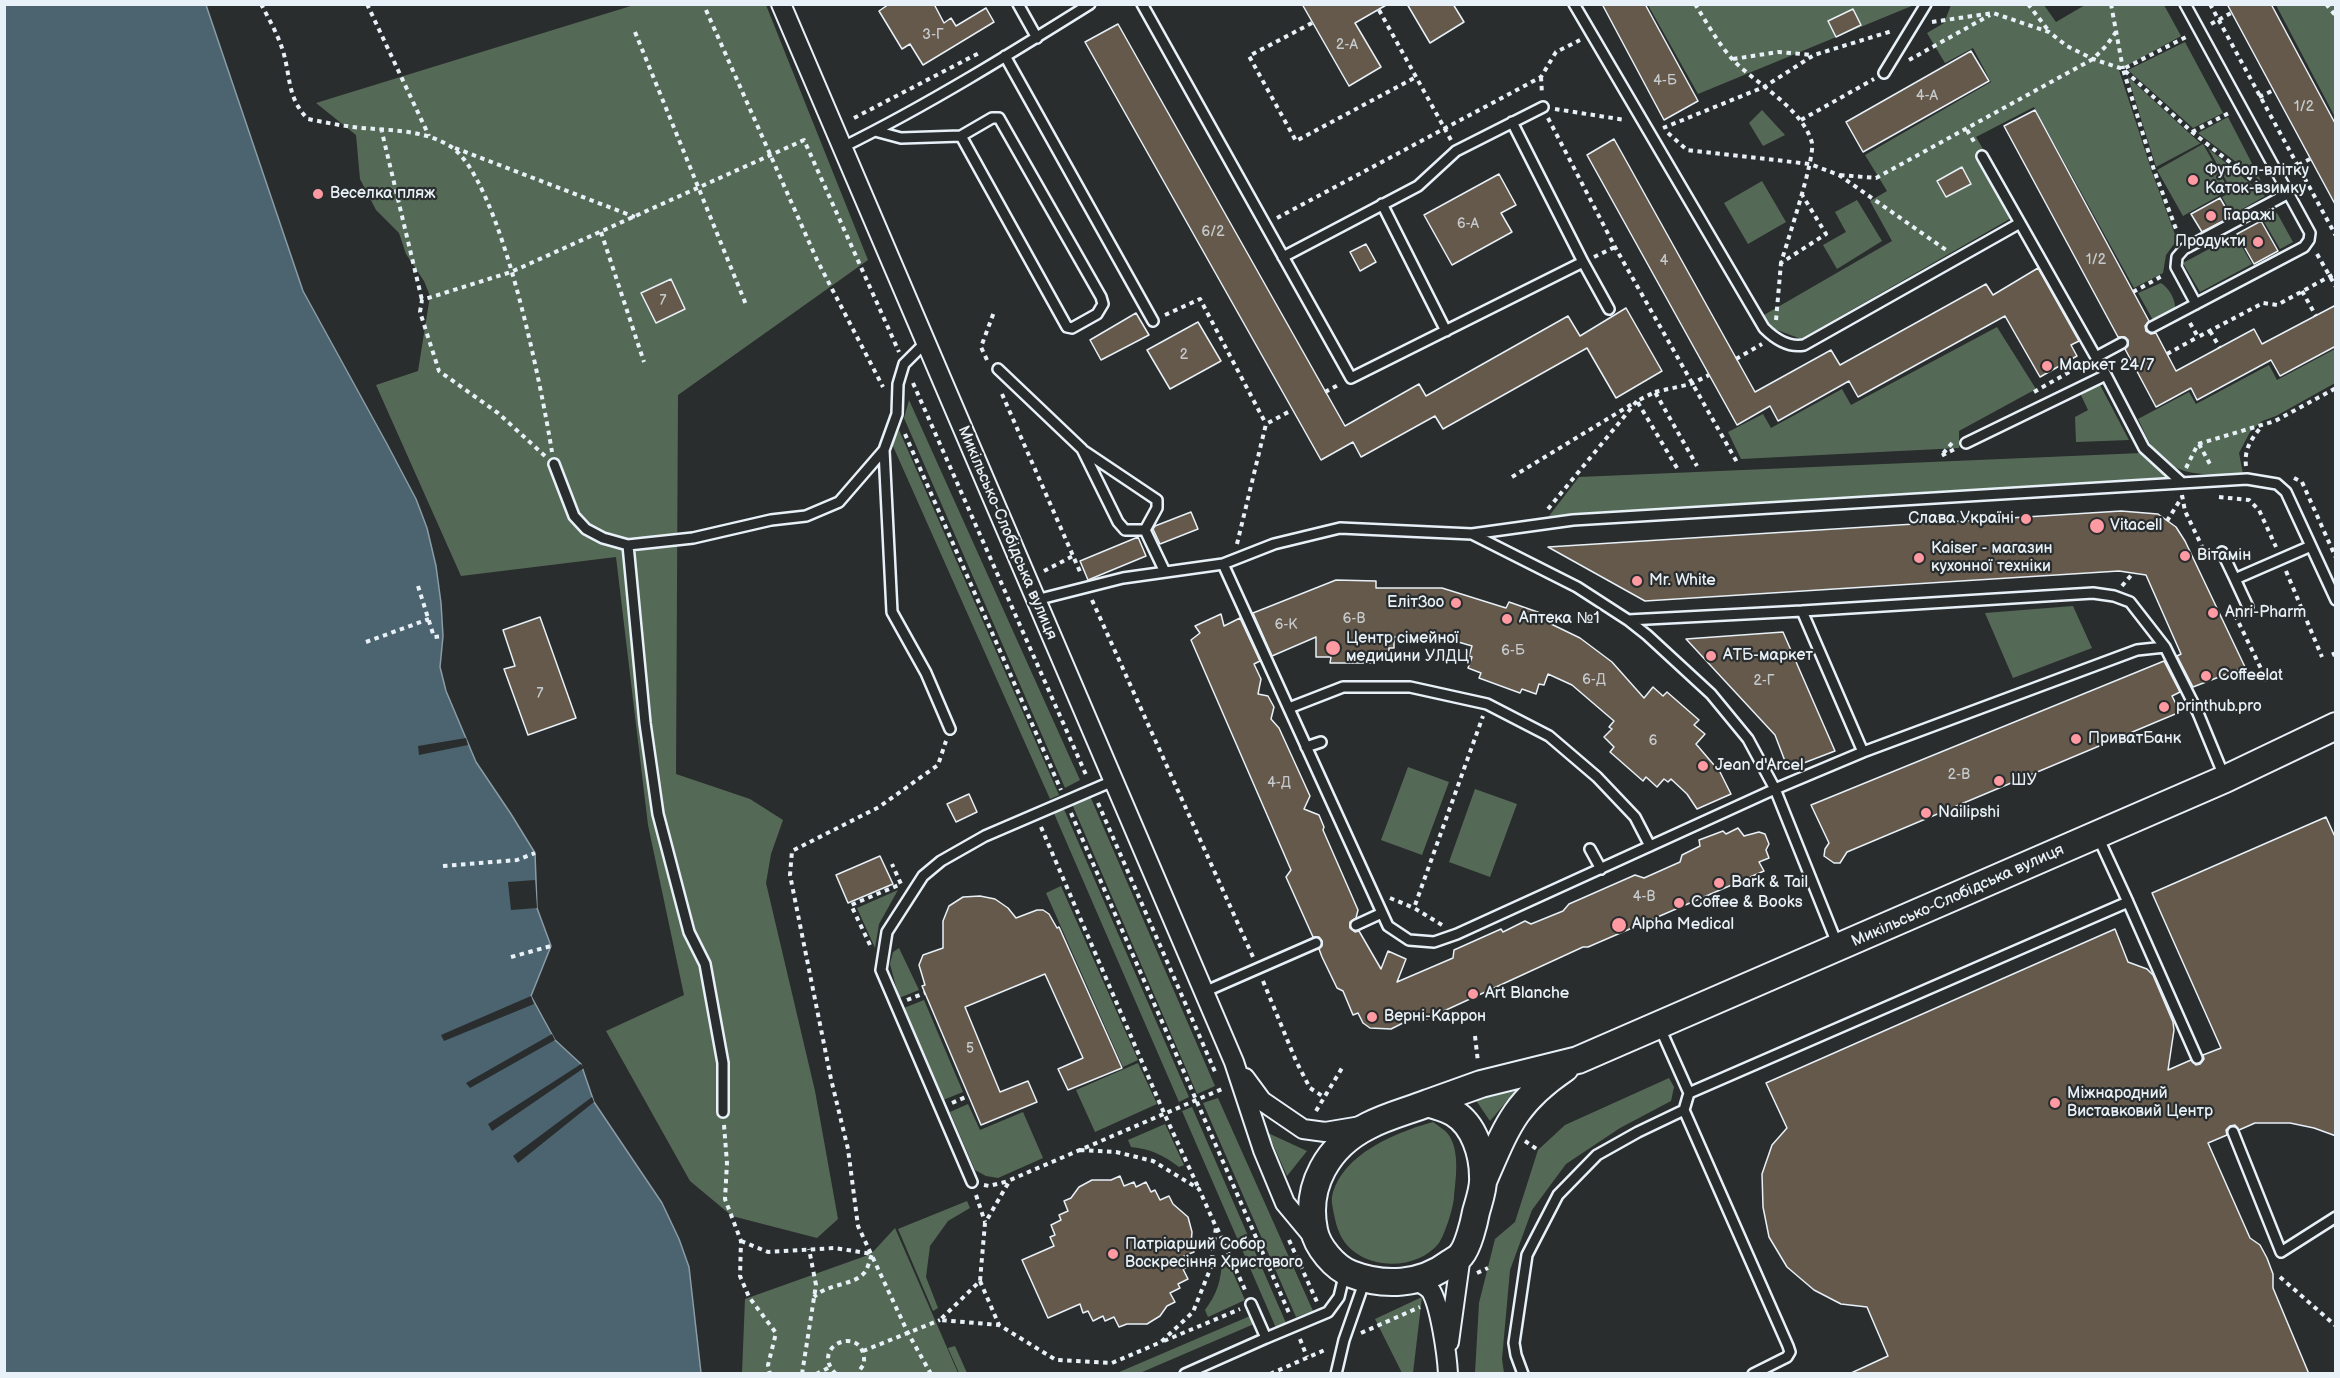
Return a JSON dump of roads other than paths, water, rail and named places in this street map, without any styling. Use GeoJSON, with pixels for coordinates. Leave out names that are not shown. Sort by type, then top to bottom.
{"type":"FeatureCollection","features":[{"type":"Feature","properties":{"kind":"street","name":"Микільсько-Слобідська вулиця"},"geometry":{"type":"LineString","coordinates":[[781,4],[1234,1062],[1263,1150],[1285,1203],[1316,1240]]}},
{"type":"Feature","properties":{"kind":"street","name":"Микільсько-Слобідська вулиця"},"geometry":{"type":"LineString","coordinates":[[1428,1103],[1481,1084],[1578,1060],[2334,731]]}},
{"type":"Feature","properties":{"kind":"street","name":"Микільсько-Слобідська вулиця"},"geometry":{"type":"LineString","coordinates":[[1484,1179],[1506,1126],[1521,1105],[1542,1084],[1578,1060]]}},
{"type":"Feature","properties":{"kind":"street","name":"Микільсько-Слобідська вулиця"},"geometry":{"type":"LineString","coordinates":[[1234,1062],[1262,1101],[1303,1129],[1325,1132],[1369,1125]]}},
{"type":"Feature","properties":{"kind":"street"},"geometry":{"type":"LineString","coordinates":[[1448,1365],[1456,1280],[1461,1255],[1473,1224],[1484,1179],[1479,1147],[1469,1130],[1454,1113],[1428,1103],[1369,1125],[1349,1138],[1321,1169],[1313,1194],[1311,1215],[1316,1240],[1355,1276],[1387,1283],[1415,1280],[1439,1271],[1461,1255]]}},
{"type":"Feature","properties":{"kind":"street"},"geometry":{"type":"LineString","coordinates":[[1415,1280],[1429,1288],[1435,1300],[1448,1365]]}},
{"type":"Feature","properties":{"kind":"lane"},"geometry":{"type":"LineString","coordinates":[[1018,4],[1037,38]]}},
{"type":"Feature","properties":{"kind":"lane"},"geometry":{"type":"LineString","coordinates":[[843,147],[1037,38],[1090,4]]}},
{"type":"Feature","properties":{"kind":"lane"},"geometry":{"type":"LineString","coordinates":[[1142,4],[1351,378],[1583,262]]}},
{"type":"Feature","properties":{"kind":"lane"},"geometry":{"type":"LineString","coordinates":[[1574,4],[1764,328],[1774,338],[1794,347],[1804,345],[2020,223]]}},
{"type":"Feature","properties":{"kind":"lane"},"geometry":{"type":"LineString","coordinates":[[1884,74],[1926,4]]}},
{"type":"Feature","properties":{"kind":"lane"},"geometry":{"type":"LineString","coordinates":[[2152,327],[2304,247],[2309,240],[2310,233],[2185,4]]}},
{"type":"Feature","properties":{"kind":"lane"},"geometry":{"type":"LineString","coordinates":[[1005,56],[1153,321]]}},
{"type":"Feature","properties":{"kind":"lane"},"geometry":{"type":"LineString","coordinates":[[1283,257],[1418,186],[1456,151],[1543,107]]}},
{"type":"Feature","properties":{"kind":"lane"},"geometry":{"type":"LineString","coordinates":[[875,131],[901,138],[961,136],[995,117],[1003,122],[1101,297],[1103,304],[1097,314],[1072,328],[1067,327],[961,136]]}},
{"type":"Feature","properties":{"kind":"lane"},"geometry":{"type":"LineString","coordinates":[[1512,122],[1609,309]]}},
{"type":"Feature","properties":{"kind":"lane"},"geometry":{"type":"LineString","coordinates":[[1982,156],[2106,375],[2144,448],[2180,481]]}},
{"type":"Feature","properties":{"kind":"lane"},"geometry":{"type":"LineString","coordinates":[[2196,304],[2176,267],[2177,257],[2184,249],[2289,193]]}},
{"type":"Feature","properties":{"kind":"lane"},"geometry":{"type":"LineString","coordinates":[[1382,204],[1446,331]]}},
{"type":"Feature","properties":{"kind":"lane"},"geometry":{"type":"LineString","coordinates":[[554,464],[574,516],[586,529],[603,538],[628,545],[693,538],[771,520],[806,516],[840,502],[884,450],[897,414],[898,384],[904,364],[926,342]]}},
{"type":"Feature","properties":{"kind":"lane"},"geometry":{"type":"LineString","coordinates":[[2096,357],[2121,343]]}},
{"type":"Feature","properties":{"kind":"lane"},"geometry":{"type":"LineString","coordinates":[[994,369],[1082,449],[1157,500],[1157,508],[1145,530]]}},
{"type":"Feature","properties":{"kind":"lane"},"geometry":{"type":"LineString","coordinates":[[1966,443],[2106,375]]}},
{"type":"Feature","properties":{"kind":"lane"},"geometry":{"type":"LineString","coordinates":[[1082,449],[1121,527],[1131,531],[1145,530]]}},
{"type":"Feature","properties":{"kind":"lane"},"geometry":{"type":"LineString","coordinates":[[884,450],[892,612],[926,673],[950,729]]}},
{"type":"Feature","properties":{"kind":"lane"},"geometry":{"type":"LineString","coordinates":[[1036,600],[1123,578],[1223,564],[1274,544],[1340,528],[1472,534],[1573,520],[2247,478],[2277,484],[2286,492],[2336,600]]}},
{"type":"Feature","properties":{"kind":"lane"},"geometry":{"type":"LineString","coordinates":[[1145,530],[1165,572]]}},
{"type":"Feature","properties":{"kind":"lane"},"geometry":{"type":"LineString","coordinates":[[1472,534],[1577,587],[1628,620],[1711,694],[1748,739],[1775,789],[1838,948]]}},
{"type":"Feature","properties":{"kind":"lane"},"geometry":{"type":"LineString","coordinates":[[628,545],[645,723],[658,814],[689,932],[705,964],[723,1063],[723,1112]]}},
{"type":"Feature","properties":{"kind":"lane"},"geometry":{"type":"LineString","coordinates":[[2235,579],[2311,546]]}},
{"type":"Feature","properties":{"kind":"lane"},"geometry":{"type":"LineString","coordinates":[[2222,552],[2248,607]]}},
{"type":"Feature","properties":{"kind":"lane"},"geometry":{"type":"LineString","coordinates":[[1223,564],[1388,926],[1409,940],[1434,942],[1457,934],[1775,789],[1863,752],[2137,650],[2165,647]]}},
{"type":"Feature","properties":{"kind":"lane"},"geometry":{"type":"LineString","coordinates":[[1628,620],[2093,593],[2114,596],[2130,602],[2165,647],[2198,713],[2225,779]]}},
{"type":"Feature","properties":{"kind":"lane"},"geometry":{"type":"LineString","coordinates":[[1802,611],[1863,752]]}},
{"type":"Feature","properties":{"kind":"lane"},"geometry":{"type":"LineString","coordinates":[[1289,708],[1342,687],[1410,687],[1487,704],[1549,736],[1597,777],[1635,817],[1650,846]]}},
{"type":"Feature","properties":{"kind":"lane"},"geometry":{"type":"LineString","coordinates":[[1306,747],[1321,742]]}},
{"type":"Feature","properties":{"kind":"lane"},"geometry":{"type":"LineString","coordinates":[[972,1182],[881,970],[887,932],[923,876],[941,861],[985,836],[1113,781]]}},
{"type":"Feature","properties":{"kind":"lane"},"geometry":{"type":"LineString","coordinates":[[2097,834],[2197,1058]]}},
{"type":"Feature","properties":{"kind":"lane"},"geometry":{"type":"LineString","coordinates":[[1590,849],[1601,869]]}},
{"type":"Feature","properties":{"kind":"lane"},"geometry":{"type":"LineString","coordinates":[[1689,1093],[2128,902]]}},
{"type":"Feature","properties":{"kind":"lane"},"geometry":{"type":"LineString","coordinates":[[1356,925],[1382,913]]}},
{"type":"Feature","properties":{"kind":"lane"},"geometry":{"type":"LineString","coordinates":[[1204,992],[1316,942]]}},
{"type":"Feature","properties":{"kind":"lane"},"geometry":{"type":"LineString","coordinates":[[1659,1026],[1689,1093],[1684,1110],[1790,1352],[1787,1357],[1753,1374]]}},
{"type":"Feature","properties":{"kind":"lane"},"geometry":{"type":"LineString","coordinates":[[1523,1374],[1514,1343],[1527,1255],[1558,1195],[1597,1155],[1684,1110]]}},
{"type":"Feature","properties":{"kind":"lane"},"geometry":{"type":"LineString","coordinates":[[2233,1132],[2281,1252],[2336,1217]]}},
{"type":"Feature","properties":{"kind":"lane"},"geometry":{"type":"LineString","coordinates":[[1185,1374],[1328,1312],[1355,1276]]}},
{"type":"Feature","properties":{"kind":"lane"},"geometry":{"type":"LineString","coordinates":[[1336,1374],[1355,1276]]}},
{"type":"Feature","properties":{"kind":"lane"},"geometry":{"type":"LineString","coordinates":[[1251,1304],[1266,1338]]}},
{"type":"Feature","properties":{"kind":"water"},"geometry":{"type":"Polygon","coordinates":[[[5,5],[206,5],[303,291],[416,499],[427,528],[436,566],[441,603],[443,636],[440,667],[446,691],[476,762],[535,853],[537,908],[551,946],[531,996],[555,1040],[581,1064],[594,1102],[662,1203],[679,1239],[689,1267],[701,1373],[5,1374],[5,5]]]}},
{"type":"Feature","properties":{"kind":"place","name":"Футбол-влітку Каток-взимку"},"geometry":{"type":"Point","coordinates":[2193,180]}},
{"type":"Feature","properties":{"kind":"place","name":"Веселка пляж"},"geometry":{"type":"Point","coordinates":[318,194]}},
{"type":"Feature","properties":{"kind":"place","name":"Гаражі"},"geometry":{"type":"Point","coordinates":[2211,216]}},
{"type":"Feature","properties":{"kind":"place","name":"Продукти"},"geometry":{"type":"Point","coordinates":[2258,242]}},
{"type":"Feature","properties":{"kind":"place","name":"Маркет 24/7"},"geometry":{"type":"Point","coordinates":[2047,366]}},
{"type":"Feature","properties":{"kind":"place","name":"Слава Україні"},"geometry":{"type":"Point","coordinates":[2026,519]}},
{"type":"Feature","properties":{"kind":"place","name":"Vitacell"},"geometry":{"type":"Point","coordinates":[2097,526]}},
{"type":"Feature","properties":{"kind":"place","name":"Вітамін"},"geometry":{"type":"Point","coordinates":[2185,556]}},
{"type":"Feature","properties":{"kind":"place","name":"Kaiser - магазин кухонної техніки"},"geometry":{"type":"Point","coordinates":[1919,558]}},
{"type":"Feature","properties":{"kind":"place","name":"Mr. White"},"geometry":{"type":"Point","coordinates":[1637,581]}},
{"type":"Feature","properties":{"kind":"place","name":"ЕлітЗоо"},"geometry":{"type":"Point","coordinates":[1456,603]}},
{"type":"Feature","properties":{"kind":"place","name":"Anri-Pharm"},"geometry":{"type":"Point","coordinates":[2213,613]}},
{"type":"Feature","properties":{"kind":"place","name":"Аптека №1"},"geometry":{"type":"Point","coordinates":[1507,619]}},
{"type":"Feature","properties":{"kind":"place","name":"Центр сімейної медицини УЛДЦ"},"geometry":{"type":"Point","coordinates":[1333,648]}},
{"type":"Feature","properties":{"kind":"place","name":"АТБ-маркет"},"geometry":{"type":"Point","coordinates":[1711,656]}},
{"type":"Feature","properties":{"kind":"place","name":"Coffeelat"},"geometry":{"type":"Point","coordinates":[2206,676]}},
{"type":"Feature","properties":{"kind":"place","name":"printhub.pro"},"geometry":{"type":"Point","coordinates":[2164,707]}},
{"type":"Feature","properties":{"kind":"place","name":"ПриватБанк"},"geometry":{"type":"Point","coordinates":[2076,739]}},
{"type":"Feature","properties":{"kind":"place","name":"Jean d'Arcel"},"geometry":{"type":"Point","coordinates":[1703,766]}},
{"type":"Feature","properties":{"kind":"place","name":"ШУ"},"geometry":{"type":"Point","coordinates":[1999,781]}},
{"type":"Feature","properties":{"kind":"place","name":"Nailipshi"},"geometry":{"type":"Point","coordinates":[1926,813]}},
{"type":"Feature","properties":{"kind":"place","name":"Bark & Tail"},"geometry":{"type":"Point","coordinates":[1719,883]}},
{"type":"Feature","properties":{"kind":"place","name":"Coffee & Books"},"geometry":{"type":"Point","coordinates":[1679,903]}},
{"type":"Feature","properties":{"kind":"place","name":"Alpha Medical"},"geometry":{"type":"Point","coordinates":[1619,925]}},
{"type":"Feature","properties":{"kind":"place","name":"Art Blanche"},"geometry":{"type":"Point","coordinates":[1473,994]}},
{"type":"Feature","properties":{"kind":"place","name":"Верні-Каррон"},"geometry":{"type":"Point","coordinates":[1372,1017]}},
{"type":"Feature","properties":{"kind":"place","name":"Міжнародний Виставковий Центр"},"geometry":{"type":"Point","coordinates":[2055,1103]}},
{"type":"Feature","properties":{"kind":"place","name":"Патріарший Собор Воскресіння Христового"},"geometry":{"type":"Point","coordinates":[1113,1254]}}]}
